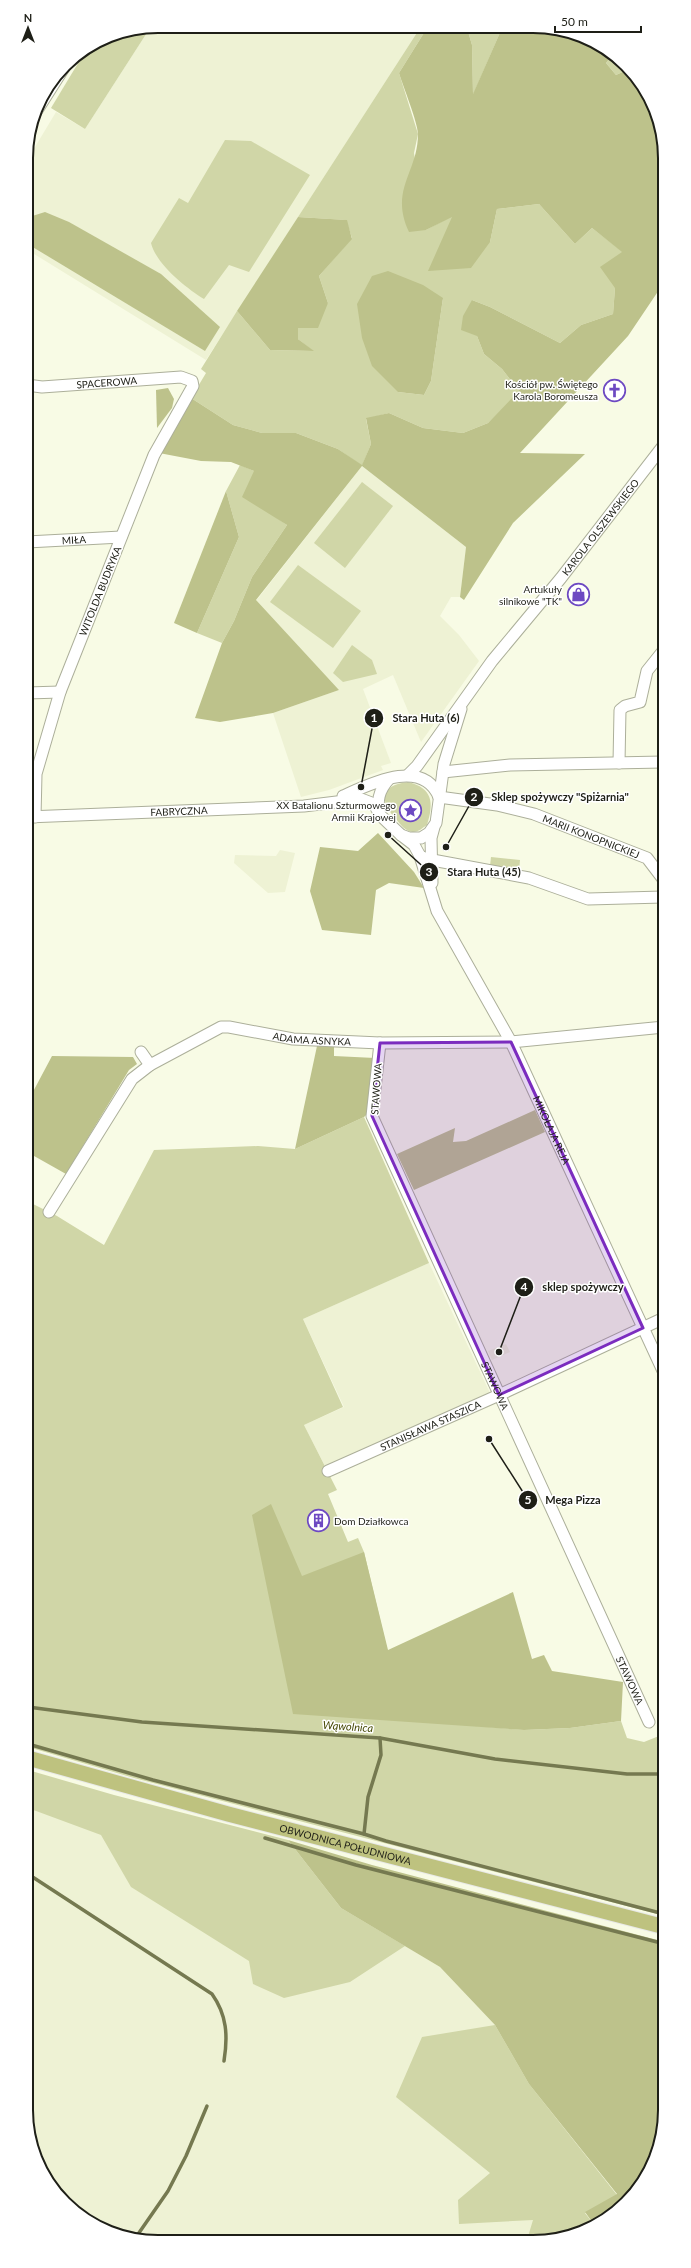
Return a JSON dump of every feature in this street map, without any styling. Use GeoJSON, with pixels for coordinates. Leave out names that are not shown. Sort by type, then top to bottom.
{"type":"FeatureCollection","features":[{"type":"Feature","properties":{"kind":"main road","name":"OBWODNICA POŁUDNIOWA"},"geometry":{"type":"LineString","coordinates":[[33,1759],[228,1814],[658,1925]]}},
{"type":"Feature","properties":{"kind":"street","name":"SPACEROWA"},"geometry":{"type":"LineString","coordinates":[[33,386],[42,387],[187,378]]}},
{"type":"Feature","properties":{"kind":"street","name":"WITOLDA BUDRYKA"},"geometry":{"type":"LineString","coordinates":[[33,800],[36,774],[60,692],[154,455],[192,386],[192,381],[187,378]]}},
{"type":"Feature","properties":{"kind":"street","name":"KAROLA OLSZEWSKIEGO"},"geometry":{"type":"LineString","coordinates":[[408,775],[417,766],[492,661],[561,578],[658,452]]}},
{"type":"Feature","properties":{"kind":"street","name":"MIŁA"},"geometry":{"type":"LineString","coordinates":[[33,542],[121,537]]}},
{"type":"Feature","properties":{"kind":"street"},"geometry":{"type":"LineString","coordinates":[[619,763],[620,710],[625,706],[640,702],[647,670],[658,657]]}},
{"type":"Feature","properties":{"kind":"street"},"geometry":{"type":"LineString","coordinates":[[33,693],[60,692]]}},
{"type":"Feature","properties":{"kind":"street","name":"KAROLA OLSZEWSKIEGO"},"geometry":{"type":"LineString","coordinates":[[439,797],[443,772],[463,701]]}},
{"type":"Feature","properties":{"kind":"street"},"geometry":{"type":"LineString","coordinates":[[443,772],[510,765],[658,762]]}},
{"type":"Feature","properties":{"kind":"street"},"geometry":{"type":"LineString","coordinates":[[431,891],[433,860],[431,838],[436,823],[439,797],[431,784],[417,776],[408,775],[389,779],[382,786],[378,795],[380,815],[414,845],[420,856],[433,860],[529,878],[588,899],[658,897]]}},
{"type":"Feature","properties":{"kind":"street","name":"FABRYCZNA"},"geometry":{"type":"LineString","coordinates":[[331,801],[389,779]]}},
{"type":"Feature","properties":{"kind":"street","name":"MARII KONOPNICKIEJ"},"geometry":{"type":"LineString","coordinates":[[439,797],[497,805],[534,814],[646,858],[658,873]]}},
{"type":"Feature","properties":{"kind":"street","name":"FABRYCZNA"},"geometry":{"type":"LineString","coordinates":[[33,817],[304,806],[331,801],[366,800],[374,804],[380,815]]}},
{"type":"Feature","properties":{"kind":"street"},"geometry":{"type":"LineString","coordinates":[[401,835],[409,838],[421,838],[429,833],[436,823]]}},
{"type":"Feature","properties":{"kind":"street","name":"MIKOŁAJA REJA"},"geometry":{"type":"LineString","coordinates":[[420,856],[437,911],[445,929],[511,1042],[658,1360]]}},
{"type":"Feature","properties":{"kind":"street","name":"ADAMA ASNYKA"},"geometry":{"type":"LineString","coordinates":[[49,1212],[132,1079],[150,1065],[210,1032],[229,1026],[293,1039],[380,1043],[511,1042],[658,1029]]}},
{"type":"Feature","properties":{"kind":"street","name":"STAWOWA"},"geometry":{"type":"LineString","coordinates":[[380,1043],[372,1116],[649,1722]]}},
{"type":"Feature","properties":{"kind":"street"},"geometry":{"type":"LineString","coordinates":[[141,1052],[150,1065]]}},
{"type":"Feature","properties":{"kind":"street","name":"STANISŁAWA STASZICA"},"geometry":{"type":"LineString","coordinates":[[328,1471],[499,1395],[658,1321]]}},
{"type":"Feature","properties":{"kind":"highlighted area"},"geometry":{"type":"Polygon","coordinates":[[[511,1042],[643,1328],[499,1395],[372,1116],[380,1043],[511,1042]]]}},
{"type":"Feature","properties":{"kind":"shaded area"},"geometry":{"type":"Polygon","coordinates":[[[147,33],[417,33],[206,360],[33,253],[33,150],[56,112],[85,129],[147,33]]]}},
{"type":"Feature","properties":{"kind":"shaded area"},"geometry":{"type":"Polygon","coordinates":[[[147,33],[85,129],[51,108],[82,59],[95,50],[118,40],[134,35],[147,33]]]}},
{"type":"Feature","properties":{"kind":"shaded area"},"geometry":{"type":"Polygon","coordinates":[[[417,33],[424,33],[399,73],[418,134],[414,153],[426,230],[452,216],[490,242],[497,209],[539,204],[575,244],[592,228],[623,252],[615,288],[613,314],[581,325],[560,343],[490,307],[472,300],[477,336],[484,354],[502,369],[520,392],[488,423],[463,433],[423,428],[389,413],[366,419],[371,444],[362,466],[338,449],[296,433],[262,433],[233,425],[191,398],[206,373],[201,369],[237,311],[270,350],[313,351],[298,339],[298,328],[328,303],[319,276],[352,238],[346,220],[298,217],[417,33]],[[443,298],[398,392],[424,395],[431,381],[443,298]]]}},
{"type":"Feature","properties":{"kind":"shaded area"},"geometry":{"type":"Polygon","coordinates":[[[468,33],[500,33],[473,95],[472,45],[468,33]]]}},
{"type":"Feature","properties":{"kind":"shaded area"},"geometry":{"type":"Polygon","coordinates":[[[609,59],[623,72],[616,75],[606,63],[609,59]]]}},
{"type":"Feature","properties":{"kind":"shaded area"},"geometry":{"type":"Polygon","coordinates":[[[225,140],[251,141],[310,175],[249,272],[229,265],[204,299],[189,289],[165,267],[154,251],[151,243],[179,198],[188,203],[225,140]]]}},
{"type":"Feature","properties":{"kind":"shaded area"},"geometry":{"type":"Polygon","coordinates":[[[240,465],[254,471],[274,516],[287,525],[252,577],[234,621],[222,643],[197,633],[239,537],[226,491],[240,465]]]}},
{"type":"Feature","properties":{"kind":"shaded area"},"geometry":{"type":"Polygon","coordinates":[[[362,466],[466,547],[460,597],[451,597],[440,616],[459,635],[479,661],[421,742],[393,675],[363,689],[391,763],[381,766],[383,770],[329,790],[301,797],[273,713],[339,690],[256,601],[362,466]]]}},
{"type":"Feature","properties":{"kind":"shaded area"},"geometry":{"type":"Polygon","coordinates":[[[362,482],[393,506],[345,568],[314,543],[362,482]]]}},
{"type":"Feature","properties":{"kind":"shaded area"},"geometry":{"type":"Polygon","coordinates":[[[298,565],[361,611],[333,648],[270,602],[298,565]]]}},
{"type":"Feature","properties":{"kind":"shaded area"},"geometry":{"type":"Polygon","coordinates":[[[352,645],[372,660],[377,674],[343,682],[333,673],[352,645]]]}},
{"type":"Feature","properties":{"kind":"shaded area"},"geometry":{"type":"Polygon","coordinates":[[[408,782],[422,788],[427,792],[431,803],[427,825],[415,832],[405,829],[401,825],[390,812],[385,800],[387,790],[399,784],[408,782]]]}},
{"type":"Feature","properties":{"kind":"shaded area"},"geometry":{"type":"Polygon","coordinates":[[[280,850],[295,853],[285,892],[268,893],[234,863],[235,855],[276,856],[280,850]]]}},
{"type":"Feature","properties":{"kind":"shaded area"},"geometry":{"type":"Polygon","coordinates":[[[491,857],[520,860],[519,871],[490,866],[491,857]]]}},
{"type":"Feature","properties":{"kind":"shaded area"},"geometry":{"type":"Polygon","coordinates":[[[364,1117],[429,1263],[303,1319],[343,1407],[304,1425],[337,1490],[328,1494],[348,1542],[358,1538],[364,1552],[404,1720],[524,1730],[570,1728],[621,1721],[627,1738],[644,1742],[658,1736],[658,1914],[134,1778],[33,1748],[33,1204],[57,1216],[104,1245],[154,1150],[258,1146],[295,1149],[364,1117]]]}},
{"type":"Feature","properties":{"kind":"shaded area"},"geometry":{"type":"Polygon","coordinates":[[[429,1263],[490,1393],[325,1466],[304,1425],[344,1407],[303,1319],[429,1263]]]}},
{"type":"Feature","properties":{"kind":"shaded area"},"geometry":{"type":"Polygon","coordinates":[[[506,1344],[510,1352],[492,1360],[488,1351],[506,1344]]]}},
{"type":"Feature","properties":{"kind":"shaded area"},"geometry":{"type":"Polygon","coordinates":[[[33,1771],[114,1795],[288,1840],[341,1908],[405,1946],[350,1982],[284,1998],[253,1984],[249,1961],[131,1887],[101,1835],[33,1810],[33,1771]]]}},
{"type":"Feature","properties":{"kind":"shaded area"},"geometry":{"type":"Polygon","coordinates":[[[33,1781],[44,1783],[341,1908],[440,1967],[495,2025],[529,2084],[617,2195],[545,2234],[541,2235],[150,2235],[134,2233],[110,2225],[95,2218],[82,2209],[59,2186],[50,2172],[40,2150],[35,2134],[33,2118],[33,1781]]]}},
{"type":"Feature","properties":{"kind":"shaded area"},"geometry":{"type":"Polygon","coordinates":[[[495,2025],[529,2084],[617,2195],[585,2213],[591,2220],[557,2233],[528,2235],[533,2220],[459,2224],[458,2200],[490,2173],[396,2097],[422,2037],[495,2025]]]}},
{"type":"Feature","properties":{"kind":"green space"},"geometry":{"type":"Polygon","coordinates":[[[424,33],[468,33],[472,45],[473,94],[500,33],[541,33],[557,35],[581,43],[596,50],[609,59],[606,63],[616,75],[623,72],[632,82],[641,96],[651,118],[656,134],[658,150],[658,291],[628,336],[520,453],[585,454],[513,523],[464,600],[460,597],[466,547],[362,466],[256,600],[339,690],[273,713],[220,722],[195,718],[222,643],[234,621],[252,577],[287,525],[242,497],[254,471],[231,462],[201,461],[159,453],[191,398],[233,425],[262,433],[296,433],[338,449],[362,465],[371,444],[366,418],[389,413],[423,428],[463,433],[488,423],[519,391],[502,369],[484,354],[477,336],[461,330],[463,316],[472,300],[490,307],[560,343],[581,325],[613,314],[615,288],[600,267],[622,252],[592,228],[575,244],[539,204],[497,209],[490,242],[471,268],[428,271],[452,217],[426,230],[409,232],[404,217],[402,204],[403,192],[414,160],[418,134],[413,113],[399,73],[424,33]]]}},
{"type":"Feature","properties":{"kind":"green space"},"geometry":{"type":"Polygon","coordinates":[[[45,212],[69,222],[161,274],[220,327],[205,351],[33,247],[33,216],[45,212]]]}},
{"type":"Feature","properties":{"kind":"green space"},"geometry":{"type":"Polygon","coordinates":[[[298,217],[347,220],[352,239],[319,276],[328,303],[318,328],[298,328],[298,339],[314,351],[270,350],[237,311],[298,217]]]}},
{"type":"Feature","properties":{"kind":"green space"},"geometry":{"type":"Polygon","coordinates":[[[388,271],[423,285],[443,298],[431,381],[424,395],[398,392],[372,366],[362,338],[357,304],[372,276],[388,271]]]}},
{"type":"Feature","properties":{"kind":"green space"},"geometry":{"type":"Polygon","coordinates":[[[168,388],[174,399],[172,408],[157,428],[156,390],[168,388]]]}},
{"type":"Feature","properties":{"kind":"green space"},"geometry":{"type":"Polygon","coordinates":[[[226,491],[239,537],[197,633],[174,623],[226,491]]]}},
{"type":"Feature","properties":{"kind":"green space"},"geometry":{"type":"Polygon","coordinates":[[[378,833],[414,872],[424,888],[389,883],[376,890],[371,935],[322,930],[310,891],[320,847],[358,851],[378,833]]]}},
{"type":"Feature","properties":{"kind":"green space"},"geometry":{"type":"Polygon","coordinates":[[[317,1046],[334,1047],[334,1056],[375,1058],[369,1112],[364,1117],[295,1149],[317,1046]]]}},
{"type":"Feature","properties":{"kind":"green space"},"geometry":{"type":"Polygon","coordinates":[[[52,1056],[133,1057],[137,1064],[129,1070],[66,1174],[33,1155],[33,1092],[52,1056]]]}},
{"type":"Feature","properties":{"kind":"green space"},"geometry":{"type":"Polygon","coordinates":[[[535,1110],[545,1132],[414,1190],[397,1154],[455,1128],[453,1142],[466,1141],[535,1110]]]}},
{"type":"Feature","properties":{"kind":"green space"},"geometry":{"type":"Polygon","coordinates":[[[271,1504],[302,1576],[364,1552],[388,1650],[513,1592],[532,1659],[544,1655],[552,1671],[623,1682],[621,1721],[570,1728],[524,1730],[293,1714],[252,1515],[271,1504]]]}},
{"type":"Feature","properties":{"kind":"green space"},"geometry":{"type":"Polygon","coordinates":[[[288,1840],[372,1865],[658,1940],[657,2126],[654,2142],[641,2172],[621,2198],[609,2209],[591,2220],[585,2212],[617,2194],[529,2084],[495,2025],[440,1967],[341,1908],[288,1840]]]}},
{"type":"Feature","properties":{"kind":"waterway","name":"Wąwolnica"},"geometry":{"type":"LineString","coordinates":[[33,1708],[142,1722],[380,1738],[495,1759],[627,1774],[658,1774]]}},
{"type":"Feature","properties":{"kind":"waterway"},"geometry":{"type":"LineString","coordinates":[[364,1834],[368,1797],[381,1755],[380,1738]]}},
{"type":"Feature","properties":{"kind":"waterway"},"geometry":{"type":"LineString","coordinates":[[33,1745],[153,1780],[364,1834],[658,1912]]}},
{"type":"Feature","properties":{"kind":"waterway"},"geometry":{"type":"LineString","coordinates":[[265,1838],[356,1865],[658,1942]]}},
{"type":"Feature","properties":{"kind":"waterway"},"geometry":{"type":"LineString","coordinates":[[33,1877],[212,1994],[221,2010],[225,2026],[226,2043],[224,2061]]}},
{"type":"Feature","properties":{"kind":"waterway"},"geometry":{"type":"LineString","coordinates":[[138,2234],[168,2191],[186,2156],[207,2106]]}},
{"type":"Feature","properties":{"kind":"place","name":"Kościół pw. Świętego Karola Boromeusza"},"geometry":{"type":"Point","coordinates":[614,390]}},
{"type":"Feature","properties":{"kind":"place","name":"Artukuły silnikowe \"TK\""},"geometry":{"type":"Point","coordinates":[578,595]}},
{"type":"Feature","properties":{"kind":"place","name":"Stara Huta (6)"},"geometry":{"type":"Point","coordinates":[361,787]}},
{"type":"Feature","properties":{"kind":"place","name":"XX Batalionu Szturmowego Armii Krajowej"},"geometry":{"type":"Point","coordinates":[411,811]}},
{"type":"Feature","properties":{"kind":"place","name":"Stara Huta (45)"},"geometry":{"type":"Point","coordinates":[388,835]}},
{"type":"Feature","properties":{"kind":"place","name":"Sklep spożywczy \"Spiżarnia\""},"geometry":{"type":"Point","coordinates":[446,847]}},
{"type":"Feature","properties":{"kind":"place","name":"sklep spożywczy"},"geometry":{"type":"Point","coordinates":[499,1352]}},
{"type":"Feature","properties":{"kind":"place","name":"Mega Pizza"},"geometry":{"type":"Point","coordinates":[489,1439]}},
{"type":"Feature","properties":{"kind":"place","name":"Dom Działkowca"},"geometry":{"type":"Point","coordinates":[318,1521]}}]}
